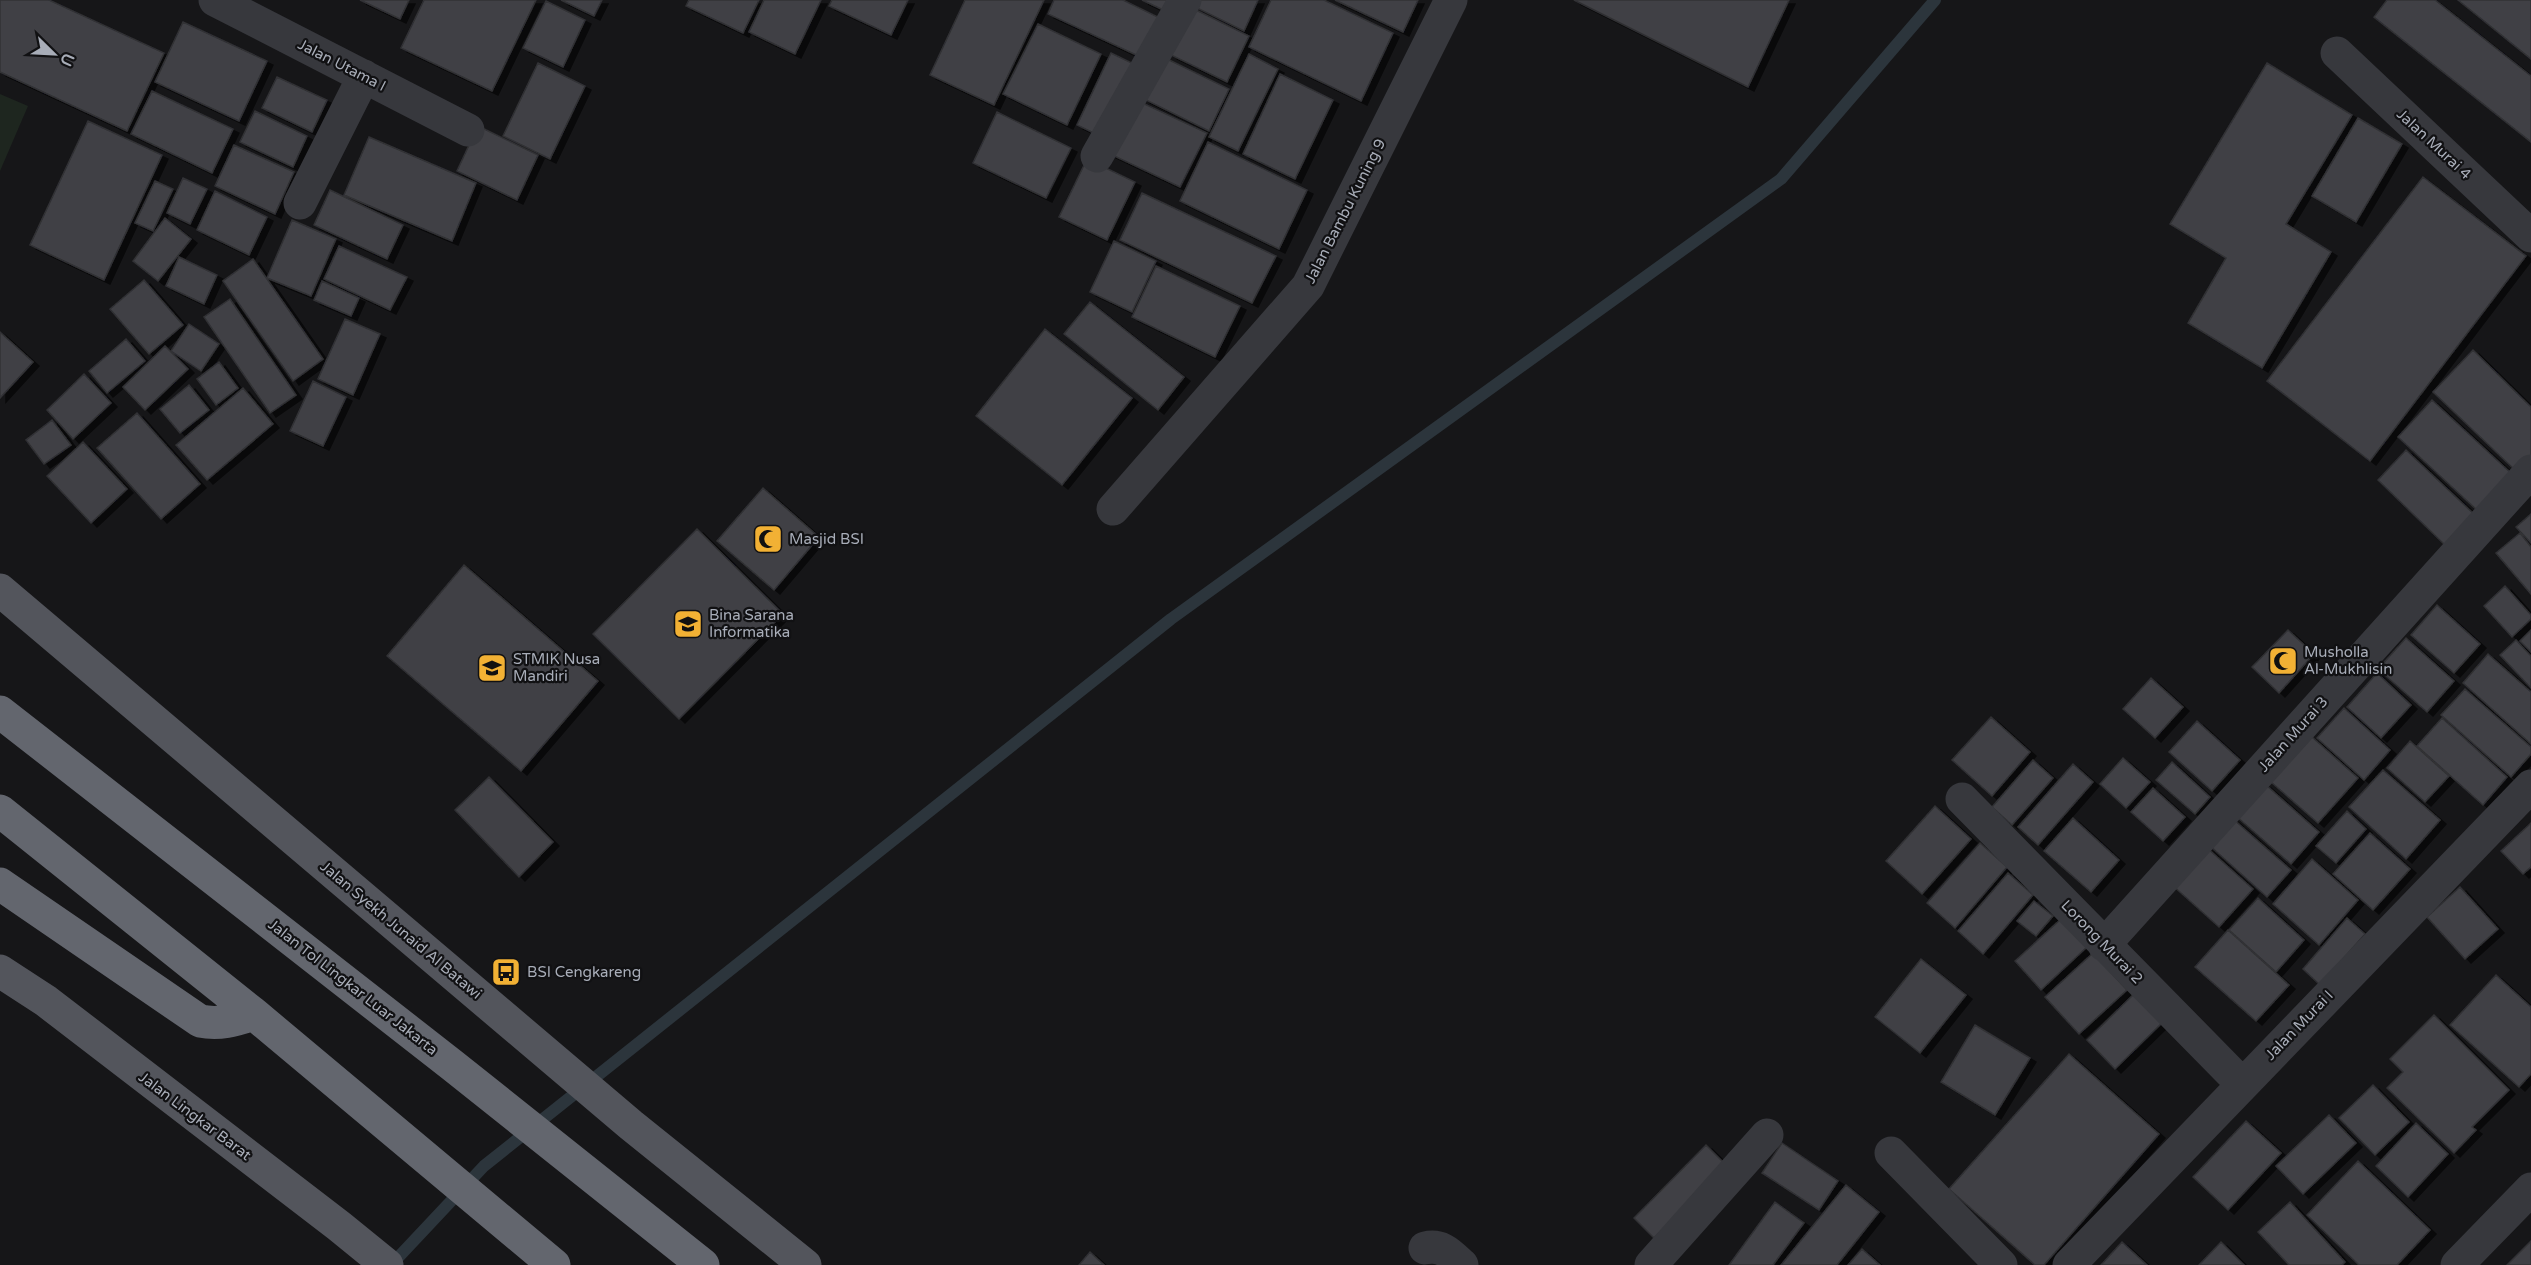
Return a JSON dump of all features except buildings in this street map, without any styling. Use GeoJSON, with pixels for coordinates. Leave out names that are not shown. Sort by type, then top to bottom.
{"type":"FeatureCollection","features":[{"type":"Feature","properties":{"kind":"highway","name":"Jalan Tol Lingkar Luar Jakarta"},"geometry":{"type":"LineString","coordinates":[[0,712],[452,1065],[703,1265]]}},
{"type":"Feature","properties":{"kind":"highway"},"geometry":{"type":"LineString","coordinates":[[0,811],[254,1014],[546,1258]]}},
{"type":"Feature","properties":{"kind":"highway"},"geometry":{"type":"LineString","coordinates":[[0,884],[200,1022],[226,1023],[254,1014]]}},
{"type":"Feature","properties":{"kind":"main road","name":"Jalan Syekh Junaid Al Batawi"},"geometry":{"type":"LineString","coordinates":[[0,590],[631,1125],[805,1265]]}},
{"type":"Feature","properties":{"kind":"main road","name":"Jalan Lingkar Barat"},"geometry":{"type":"LineString","coordinates":[[0,971],[46,1001],[387,1265]]}},
{"type":"Feature","properties":{"kind":"street","name":"Jalan Utama I"},"geometry":{"type":"LineString","coordinates":[[215,0],[468,130]]}},
{"type":"Feature","properties":{"kind":"street"},"geometry":{"type":"LineString","coordinates":[[1097,156],[1185,0]]}},
{"type":"Feature","properties":{"kind":"street","name":"Jalan Bambu Kuning 9"},"geometry":{"type":"LineString","coordinates":[[1113,509],[1308,285],[1451,0]]}},
{"type":"Feature","properties":{"kind":"street","name":"Jalan Murai 4"},"geometry":{"type":"LineString","coordinates":[[2337,53],[2531,236]]}},
{"type":"Feature","properties":{"kind":"street"},"geometry":{"type":"LineString","coordinates":[[300,203],[364,76]]}},
{"type":"Feature","properties":{"kind":"street","name":"Jalan Murai 3"},"geometry":{"type":"LineString","coordinates":[[2104,945],[2531,471]]}},
{"type":"Feature","properties":{"kind":"street","name":"Jalan Murai I"},"geometry":{"type":"LineString","coordinates":[[2069,1265],[2531,786]]}},
{"type":"Feature","properties":{"kind":"street","name":"Lorong Murai 2"},"geometry":{"type":"LineString","coordinates":[[1962,799],[2242,1084]]}},
{"type":"Feature","properties":{"kind":"street"},"geometry":{"type":"LineString","coordinates":[[1651,1265],[1767,1135]]}},
{"type":"Feature","properties":{"kind":"street"},"geometry":{"type":"LineString","coordinates":[[1891,1153],[2001,1265]]}},
{"type":"Feature","properties":{"kind":"street"},"geometry":{"type":"LineString","coordinates":[[2457,1265],[2531,1188]]}},
{"type":"Feature","properties":{"kind":"street"},"geometry":{"type":"LineString","coordinates":[[1425,1248],[1434,1246],[1442,1248],[1462,1265]]}},
{"type":"Feature","properties":{"kind":"shaded area"},"geometry":{"type":"Polygon","coordinates":[[[0,94],[28,106],[0,171],[0,94]]]}},
{"type":"Feature","properties":{"kind":"waterway"},"geometry":{"type":"LineString","coordinates":[[391,1265],[484,1166],[1171,619],[1781,179],[1935,0]]}},
{"type":"Feature","properties":{"kind":"place","name":"Masjid BSI"},"geometry":{"type":"Point","coordinates":[768,539]}},
{"type":"Feature","properties":{"kind":"place","name":"Bina Sarana Informatika"},"geometry":{"type":"Point","coordinates":[688,624]}},
{"type":"Feature","properties":{"kind":"place","name":"Musholla Al-Mukhlisin"},"geometry":{"type":"Point","coordinates":[2283,661]}},
{"type":"Feature","properties":{"kind":"place","name":"STMIK Nusa Mandiri"},"geometry":{"type":"Point","coordinates":[492,668]}},
{"type":"Feature","properties":{"kind":"place","name":"BSI Cengkareng"},"geometry":{"type":"Point","coordinates":[506,972]}}]}
